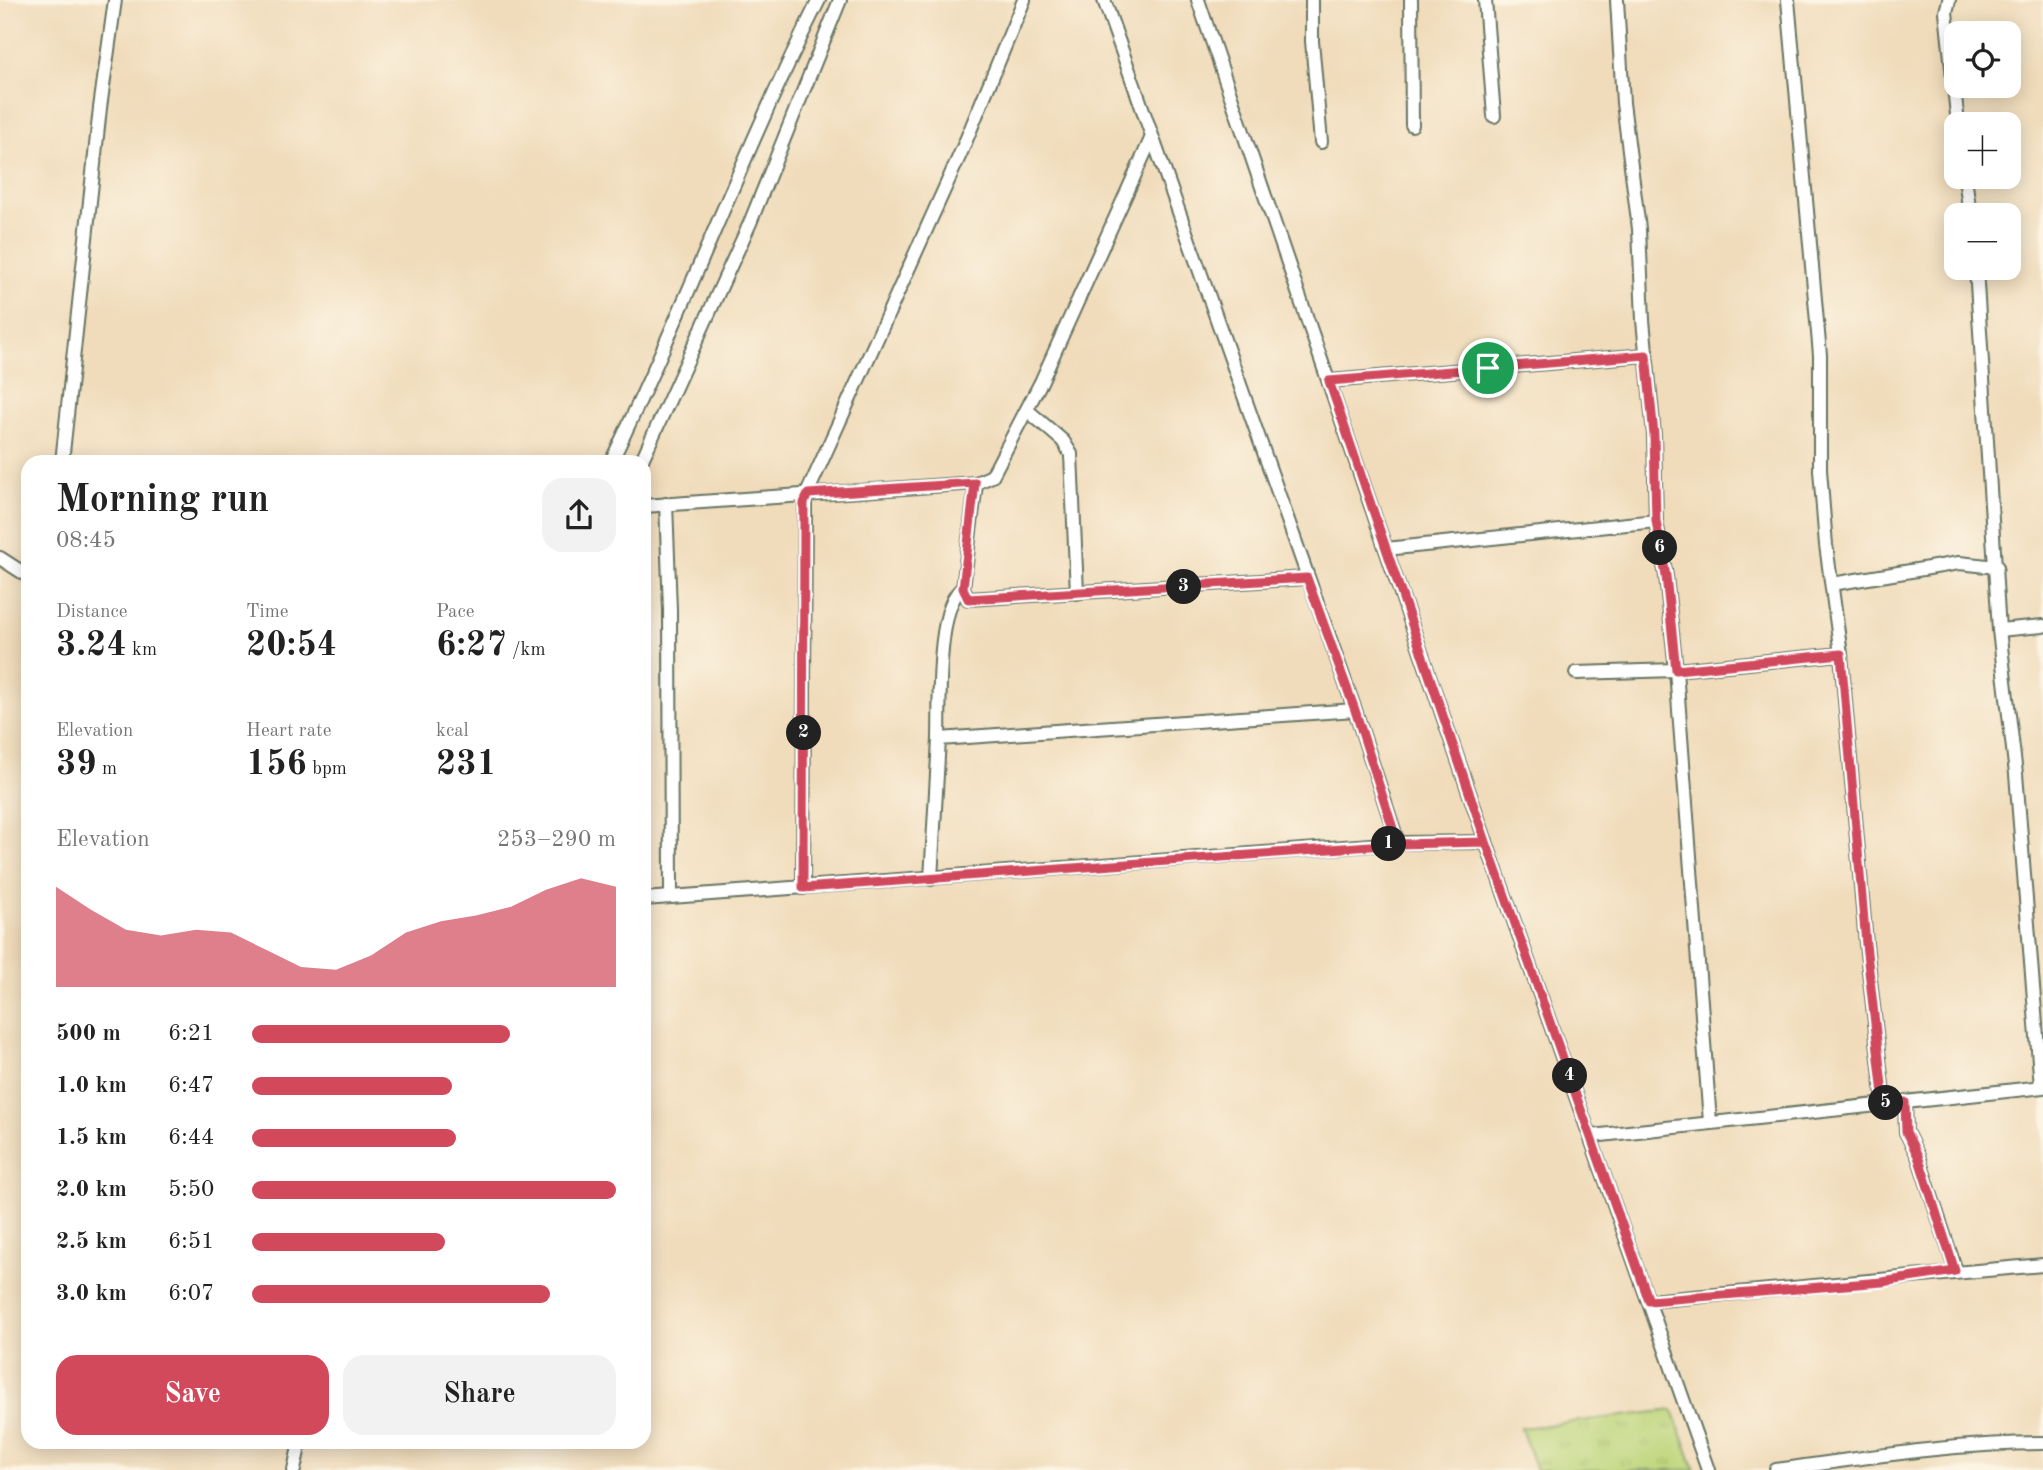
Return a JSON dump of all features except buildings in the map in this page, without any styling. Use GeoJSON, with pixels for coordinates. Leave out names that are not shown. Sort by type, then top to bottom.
{"type":"FeatureCollection","features":[{"type":"Feature","properties":{"kind":"street"},"geometry":{"type":"LineString","coordinates":[[63,455],[98,122],[115,0]]}},
{"type":"Feature","properties":{"kind":"street"},"geometry":{"type":"LineString","coordinates":[[614,455],[670,338],[717,218],[820,0]]}},
{"type":"Feature","properties":{"kind":"street"},"geometry":{"type":"LineString","coordinates":[[644,455],[750,223],[840,0]]}},
{"type":"Feature","properties":{"kind":"street"},"geometry":{"type":"LineString","coordinates":[[803,888],[804,516],[808,494],[962,150],[1024,0]]}},
{"type":"Feature","properties":{"kind":"street"},"geometry":{"type":"LineString","coordinates":[[1104,0],[1355,710],[1398,844]]}},
{"type":"Feature","properties":{"kind":"street"},"geometry":{"type":"LineString","coordinates":[[1198,0],[1486,842],[1708,1470]]}},
{"type":"Feature","properties":{"kind":"street"},"geometry":{"type":"LineString","coordinates":[[1312,0],[1312,41],[1321,142]]}},
{"type":"Feature","properties":{"kind":"street"},"geometry":{"type":"LineString","coordinates":[[1411,0],[1412,125]]}},
{"type":"Feature","properties":{"kind":"street"},"geometry":{"type":"LineString","coordinates":[[1485,0],[1494,116]]}},
{"type":"Feature","properties":{"kind":"street"},"geometry":{"type":"LineString","coordinates":[[1617,0],[1623,103],[1639,229],[1646,355],[1654,435],[1656,521],[1666,576],[1676,670],[1710,1122]]}},
{"type":"Feature","properties":{"kind":"street"},"geometry":{"type":"LineString","coordinates":[[1788,0],[1820,355],[1820,470],[1841,654],[1866,944],[1884,1103]]}},
{"type":"Feature","properties":{"kind":"street"},"geometry":{"type":"LineString","coordinates":[[1949,0],[1946,12],[1957,112]]}},
{"type":"Feature","properties":{"kind":"street"},"geometry":{"type":"LineString","coordinates":[[651,505],[975,483],[992,476],[1027,410],[1151,139]]}},
{"type":"Feature","properties":{"kind":"street"},"geometry":{"type":"LineString","coordinates":[[1592,1136],[2042,1087],[2016,774],[1999,630],[1977,280]]}},
{"type":"Feature","properties":{"kind":"street"},"geometry":{"type":"LineString","coordinates":[[1329,381],[1646,355]]}},
{"type":"Feature","properties":{"kind":"street"},"geometry":{"type":"LineString","coordinates":[[1027,410],[1063,441],[1071,454],[1077,593]]}},
{"type":"Feature","properties":{"kind":"street"},"geometry":{"type":"LineString","coordinates":[[975,483],[963,588],[968,599],[1307,578]]}},
{"type":"Feature","properties":{"kind":"street"},"geometry":{"type":"LineString","coordinates":[[666,504],[670,610],[671,896]]}},
{"type":"Feature","properties":{"kind":"street"},"geometry":{"type":"LineString","coordinates":[[1386,549],[1656,521]]}},
{"type":"Feature","properties":{"kind":"street"},"geometry":{"type":"LineString","coordinates":[[0,558],[21,572]]}},
{"type":"Feature","properties":{"kind":"street"},"geometry":{"type":"LineString","coordinates":[[1832,584],[1959,563],[1997,567]]}},
{"type":"Feature","properties":{"kind":"street"},"geometry":{"type":"LineString","coordinates":[[932,879],[944,642],[951,603],[955,592],[963,588]]}},
{"type":"Feature","properties":{"kind":"street"},"geometry":{"type":"LineString","coordinates":[[1999,630],[2043,626]]}},
{"type":"Feature","properties":{"kind":"street"},"geometry":{"type":"LineString","coordinates":[[1576,673],[1676,670],[1841,654]]}},
{"type":"Feature","properties":{"kind":"street"},"geometry":{"type":"LineString","coordinates":[[939,739],[1355,710]]}},
{"type":"Feature","properties":{"kind":"street"},"geometry":{"type":"LineString","coordinates":[[651,898],[1398,844],[1486,842]]}},
{"type":"Feature","properties":{"kind":"street"},"geometry":{"type":"LineString","coordinates":[[1905,1102],[1906,1132],[1918,1156],[1955,1271]]}},
{"type":"Feature","properties":{"kind":"street"},"geometry":{"type":"LineString","coordinates":[[1649,1301],[1882,1282],[1955,1271],[2043,1265]]}},
{"type":"Feature","properties":{"kind":"street"},"geometry":{"type":"LineString","coordinates":[[1776,1470],[1999,1442],[2043,1443]]}},
{"type":"Feature","properties":{"kind":"street"},"geometry":{"type":"LineString","coordinates":[[294,1470],[298,1449]]}},
{"type":"Feature","properties":{"kind":"green space"},"geometry":{"type":"Polygon","coordinates":[[[1673,1410],[1695,1470],[1536,1470],[1521,1428],[1673,1410]]]}},
{"type":"Feature","properties":{"kind":"route"},"geometry":{"type":"LineString","coordinates":[[1488,368],[1329,381],[1486,842],[1398,844],[803,888],[804,503],[808,494],[975,483],[963,588],[968,599],[1148,590],[1307,578],[1355,710],[1398,844],[1486,842],[1649,1301],[1882,1282],[1955,1271],[1918,1156],[1906,1132],[1905,1102],[1884,1103],[1866,944],[1854,780],[1841,654],[1676,670],[1666,576],[1656,521],[1654,435],[1646,355],[1488,368]]}}]}
